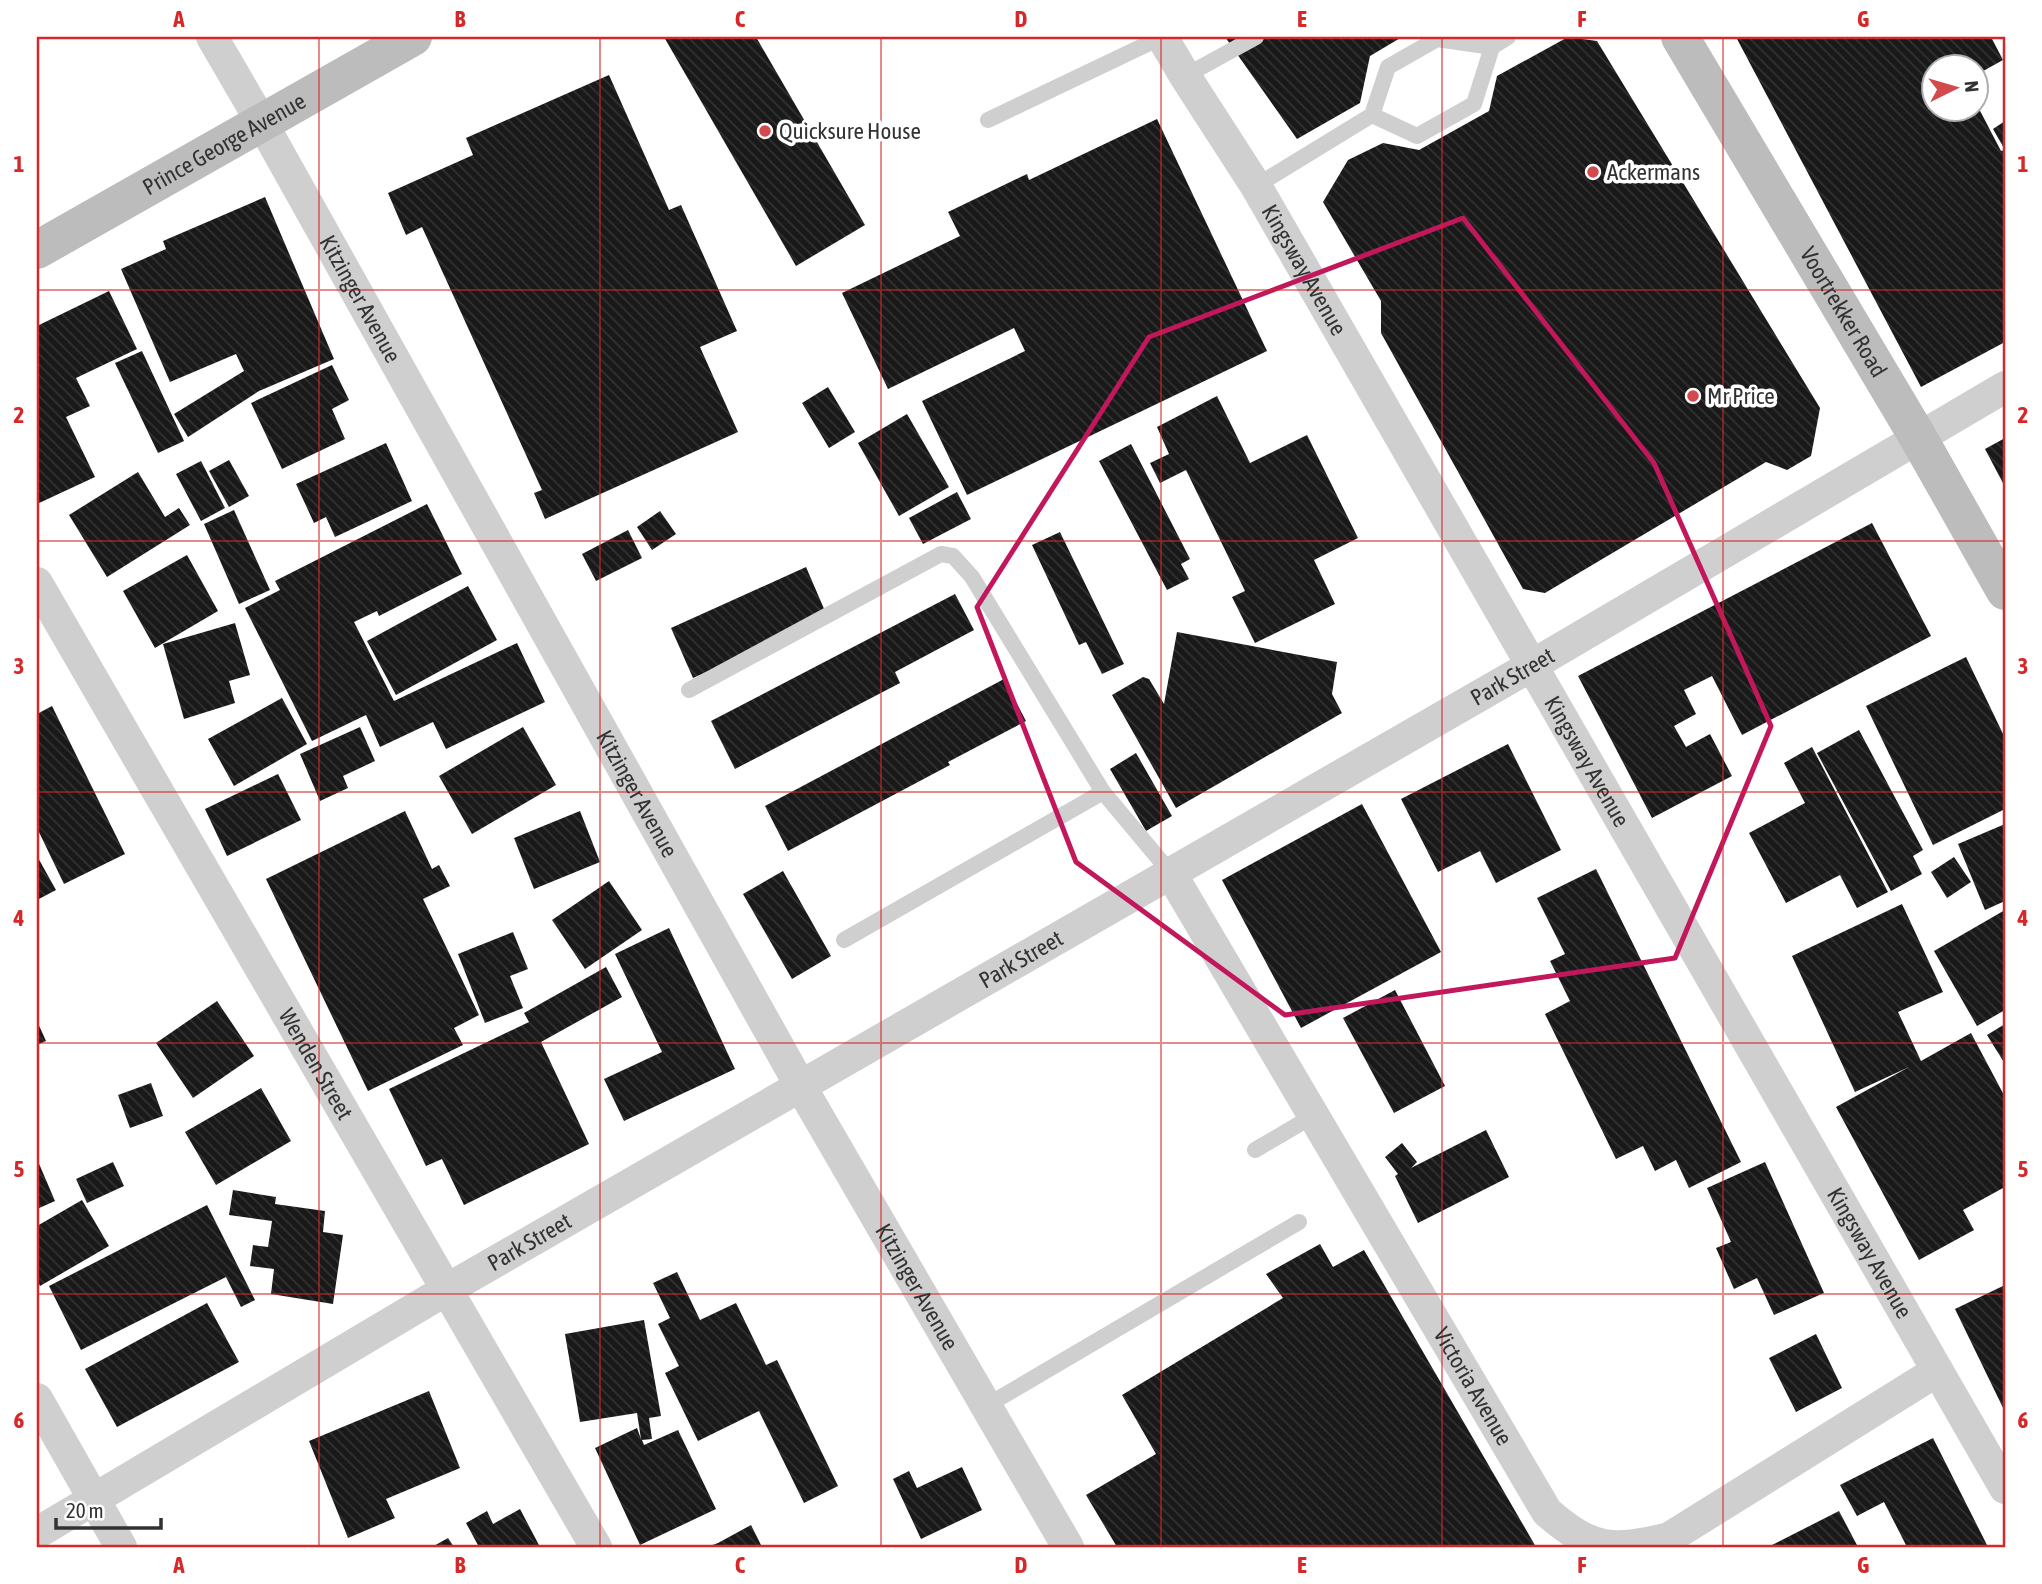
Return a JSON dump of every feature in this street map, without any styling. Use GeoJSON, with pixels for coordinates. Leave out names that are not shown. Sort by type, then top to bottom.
{"type":"FeatureCollection","features":[{"type":"Feature","properties":{"kind":"main road","name":"Prince George Avenue"},"geometry":{"type":"LineString","coordinates":[[37,250],[413,37]]}},
{"type":"Feature","properties":{"kind":"main road","name":"Voortrekker Road"},"geometry":{"type":"LineString","coordinates":[[1680,37],[1919,439],[2005,591]]}},
{"type":"Feature","properties":{"kind":"street","name":"Kitzinger Avenue"},"geometry":{"type":"LineString","coordinates":[[212,37],[801,1087],[1068,1547]]}},
{"type":"Feature","properties":{"kind":"street","name":"Kingsway Avenue"},"geometry":{"type":"LineString","coordinates":[[1162,37],[1256,186],[2005,1488]]}},
{"type":"Feature","properties":{"kind":"street","name":"Park Street"},"geometry":{"type":"LineString","coordinates":[[37,1533],[446,1290],[1531,666],[2005,387]]}},
{"type":"Feature","properties":{"kind":"street","name":"Wenden Street"},"geometry":{"type":"LineString","coordinates":[[37,583],[596,1547]]}},
{"type":"Feature","properties":{"kind":"street","name":"Victoria Avenue"},"geometry":{"type":"LineString","coordinates":[[1170,873],[1547,1512],[1570,1531],[1590,1543],[1614,1547],[1641,1545],[1669,1538],[1937,1371]]}},
{"type":"Feature","properties":{"kind":"street"},"geometry":{"type":"LineString","coordinates":[[37,1399],[121,1547]]}},
{"type":"Feature","properties":{"kind":"lane"},"geometry":{"type":"LineString","coordinates":[[988,120],[1162,37]]}},
{"type":"Feature","properties":{"kind":"lane"},"geometry":{"type":"LineString","coordinates":[[1185,76],[1256,37]]}},
{"type":"Feature","properties":{"kind":"lane"},"geometry":{"type":"LineString","coordinates":[[1256,186],[1372,115],[1388,67],[1437,39],[1492,47],[1508,37]]}},
{"type":"Feature","properties":{"kind":"lane"},"geometry":{"type":"LineString","coordinates":[[1372,115],[1417,136],[1474,104],[1492,47]]}},
{"type":"Feature","properties":{"kind":"lane"},"geometry":{"type":"LineString","coordinates":[[689,690],[941,554],[953,556],[972,577],[1103,792],[1170,873]]}},
{"type":"Feature","properties":{"kind":"lane"},"geometry":{"type":"LineString","coordinates":[[844,940],[1103,792]]}},
{"type":"Feature","properties":{"kind":"lane"},"geometry":{"type":"LineString","coordinates":[[1255,1150],[1313,1116]]}},
{"type":"Feature","properties":{"kind":"lane"},"geometry":{"type":"LineString","coordinates":[[986,1406],[1300,1222]]}},
{"type":"Feature","properties":{"kind":"highlighted area"},"geometry":{"type":"Polygon","coordinates":[[[1463,218],[1654,463],[1771,726],[1675,958],[1285,1015],[1076,862],[977,607],[1149,337],[1463,218]]]}},
{"type":"Feature","properties":{"kind":"building","name":"Quicksure House"},"geometry":{"type":"Polygon","coordinates":[[[664,37],[756,37],[865,225],[796,266],[664,37]]]}},
{"type":"Feature","properties":{"kind":"building"},"geometry":{"type":"Polygon","coordinates":[[[1225,37],[1402,37],[1370,56],[1360,103],[1297,139],[1225,37]]]}},
{"type":"Feature","properties":{"kind":"building"},"geometry":{"type":"Polygon","coordinates":[[[1568,37],[1597,41],[1820,408],[1811,456],[1787,470],[1766,462],[1545,593],[1523,589],[1381,333],[1381,301],[1323,202],[1348,160],[1383,143],[1419,150],[1489,111],[1497,76],[1568,37]]]}},
{"type":"Feature","properties":{"kind":"building"},"geometry":{"type":"Polygon","coordinates":[[[1736,37],[1991,37],[2003,60],[1990,67],[1990,52],[1920,52],[1920,122],[1986,122],[2001,151],[2005,150],[2005,342],[1921,387],[1736,37]]]}},
{"type":"Feature","properties":{"kind":"building"},"geometry":{"type":"Polygon","coordinates":[[[609,75],[669,210],[681,205],[737,331],[700,347],[738,432],[545,519],[534,493],[542,490],[422,227],[406,235],[388,193],[473,155],[466,138],[609,75]]]}},
{"type":"Feature","properties":{"kind":"building"},"geometry":{"type":"Polygon","coordinates":[[[1157,119],[1267,351],[967,495],[922,401],[1025,351],[1014,328],[888,389],[842,293],[960,236],[948,212],[1027,174],[1029,180],[1157,119]]]}},
{"type":"Feature","properties":{"kind":"building"},"geometry":{"type":"Polygon","coordinates":[[[2005,121],[2005,150],[1993,129],[2005,121]]]}},
{"type":"Feature","properties":{"kind":"building"},"geometry":{"type":"Polygon","coordinates":[[[265,197],[334,359],[259,391],[188,437],[174,414],[244,371],[236,354],[170,382],[121,269],[166,249],[163,241],[265,197]]]}},
{"type":"Feature","properties":{"kind":"building"},"geometry":{"type":"Polygon","coordinates":[[[109,291],[137,349],[76,378],[90,406],[66,417],[95,477],[37,504],[37,326],[109,291]]]}},
{"type":"Feature","properties":{"kind":"building"},"geometry":{"type":"Polygon","coordinates":[[[142,351],[184,441],[158,453],[115,363],[142,351]]]}},
{"type":"Feature","properties":{"kind":"building"},"geometry":{"type":"Polygon","coordinates":[[[332,365],[349,400],[332,409],[345,439],[282,469],[251,403],[332,365]]]}},
{"type":"Feature","properties":{"kind":"building"},"geometry":{"type":"Polygon","coordinates":[[[828,387],[855,432],[829,448],[802,403],[828,387]]]}},
{"type":"Feature","properties":{"kind":"building"},"geometry":{"type":"Polygon","coordinates":[[[1217,396],[1250,463],[1307,435],[1358,538],[1314,560],[1335,604],[1255,643],[1232,597],[1245,591],[1186,470],[1160,483],[1150,463],[1169,454],[1157,427],[1217,396]]]}},
{"type":"Feature","properties":{"kind":"building"},"geometry":{"type":"Polygon","coordinates":[[[907,414],[949,487],[899,516],[858,443],[907,414]]]}},
{"type":"Feature","properties":{"kind":"building"},"geometry":{"type":"Polygon","coordinates":[[[2005,438],[2005,487],[1985,449],[2005,438]]]}},
{"type":"Feature","properties":{"kind":"building"},"geometry":{"type":"Polygon","coordinates":[[[386,443],[412,501],[335,537],[326,517],[314,523],[296,484],[386,443]]]}},
{"type":"Feature","properties":{"kind":"building"},"geometry":{"type":"Polygon","coordinates":[[[1131,444],[1190,559],[1181,564],[1189,579],[1167,590],[1099,461],[1131,444]]]}},
{"type":"Feature","properties":{"kind":"building"},"geometry":{"type":"Polygon","coordinates":[[[229,460],[249,496],[229,507],[209,471],[229,460]]]}},
{"type":"Feature","properties":{"kind":"building"},"geometry":{"type":"Polygon","coordinates":[[[201,461],[225,508],[201,521],[176,474],[201,461]]]}},
{"type":"Feature","properties":{"kind":"building"},"geometry":{"type":"Polygon","coordinates":[[[138,472],[165,517],[179,508],[190,525],[107,577],[69,515],[138,472]]]}},
{"type":"Feature","properties":{"kind":"building"},"geometry":{"type":"Polygon","coordinates":[[[957,492],[971,519],[923,544],[909,518],[957,492]]]}},
{"type":"Feature","properties":{"kind":"building"},"geometry":{"type":"Polygon","coordinates":[[[427,504],[462,574],[379,616],[377,611],[354,622],[394,701],[517,643],[545,702],[446,749],[433,722],[380,747],[366,715],[312,741],[245,608],[280,590],[275,581],[427,504]]]}},
{"type":"Feature","properties":{"kind":"building"},"geometry":{"type":"Polygon","coordinates":[[[234,510],[270,590],[239,604],[204,524],[234,510]]]}},
{"type":"Feature","properties":{"kind":"building"},"geometry":{"type":"Polygon","coordinates":[[[660,511],[676,534],[652,550],[637,527],[660,511]]]}},
{"type":"Feature","properties":{"kind":"building"},"geometry":{"type":"Polygon","coordinates":[[[1872,523],[1931,636],[1742,735],[1712,676],[1684,690],[1696,714],[1674,726],[1686,747],[1710,734],[1732,776],[1652,818],[1578,676],[1872,523]]]}},
{"type":"Feature","properties":{"kind":"building"},"geometry":{"type":"Polygon","coordinates":[[[628,530],[642,558],[596,581],[582,554],[628,530]]]}},
{"type":"Feature","properties":{"kind":"building"},"geometry":{"type":"Polygon","coordinates":[[[1060,532],[1124,664],[1102,674],[1086,642],[1079,645],[1032,545],[1060,532]]]}},
{"type":"Feature","properties":{"kind":"building"},"geometry":{"type":"Polygon","coordinates":[[[187,555],[218,611],[155,648],[123,591],[187,555]]]}},
{"type":"Feature","properties":{"kind":"building"},"geometry":{"type":"Polygon","coordinates":[[[806,567],[828,618],[693,678],[671,628],[806,567]]]}},
{"type":"Feature","properties":{"kind":"building"},"geometry":{"type":"Polygon","coordinates":[[[468,586],[497,640],[396,695],[367,641],[468,586]]]}},
{"type":"Feature","properties":{"kind":"building"},"geometry":{"type":"Polygon","coordinates":[[[955,594],[974,630],[895,672],[900,683],[735,769],[711,721],[955,594]]]}},
{"type":"Feature","properties":{"kind":"building"},"geometry":{"type":"Polygon","coordinates":[[[235,623],[250,675],[229,681],[235,703],[184,719],[163,644],[235,623]]]}},
{"type":"Feature","properties":{"kind":"building"},"geometry":{"type":"Polygon","coordinates":[[[1177,632],[1337,662],[1332,694],[1342,713],[1176,808],[1112,695],[1143,677],[1149,679],[1164,704],[1177,632]]]}},
{"type":"Feature","properties":{"kind":"building"},"geometry":{"type":"Polygon","coordinates":[[[1966,657],[2005,738],[2005,809],[1933,845],[1866,706],[1966,657]]]}},
{"type":"Feature","properties":{"kind":"building"},"geometry":{"type":"Polygon","coordinates":[[[1004,679],[1026,721],[948,762],[950,765],[788,851],[765,806],[1004,679]]]}},
{"type":"Feature","properties":{"kind":"building"},"geometry":{"type":"Polygon","coordinates":[[[282,698],[307,744],[234,786],[208,739],[282,698]]]}},
{"type":"Feature","properties":{"kind":"building"},"geometry":{"type":"Polygon","coordinates":[[[52,706],[125,854],[64,884],[37,828],[37,714],[52,706]]]}},
{"type":"Feature","properties":{"kind":"building"},"geometry":{"type":"Polygon","coordinates":[[[360,727],[375,761],[343,776],[348,788],[320,801],[300,754],[360,727]]]}},
{"type":"Feature","properties":{"kind":"building"},"geometry":{"type":"Polygon","coordinates":[[[523,727],[556,785],[472,834],[439,776],[523,727]]]}},
{"type":"Feature","properties":{"kind":"building"},"geometry":{"type":"Polygon","coordinates":[[[1859,730],[1923,850],[1913,856],[1922,874],[1891,891],[1817,753],[1859,730]]]}},
{"type":"Feature","properties":{"kind":"building"},"geometry":{"type":"Polygon","coordinates":[[[1508,744],[1561,850],[1496,883],[1480,851],[1438,872],[1401,799],[1508,744]]]}},
{"type":"Feature","properties":{"kind":"building"},"geometry":{"type":"Polygon","coordinates":[[[1812,747],[1888,892],[1857,908],[1840,875],[1786,903],[1749,833],[1805,803],[1784,763],[1812,747]]]}},
{"type":"Feature","properties":{"kind":"building"},"geometry":{"type":"Polygon","coordinates":[[[1136,753],[1172,816],[1146,831],[1110,769],[1136,753]]]}},
{"type":"Feature","properties":{"kind":"building"},"geometry":{"type":"Polygon","coordinates":[[[278,774],[301,820],[227,856],[205,809],[278,774]]]}},
{"type":"Feature","properties":{"kind":"building"},"geometry":{"type":"Polygon","coordinates":[[[1362,804],[1441,952],[1301,1028],[1222,880],[1362,804]]]}},
{"type":"Feature","properties":{"kind":"building"},"geometry":{"type":"Polygon","coordinates":[[[405,811],[432,869],[439,865],[450,886],[423,899],[479,1015],[454,1028],[463,1045],[368,1091],[266,879],[405,811]]]}},
{"type":"Feature","properties":{"kind":"building"},"geometry":{"type":"Polygon","coordinates":[[[580,811],[600,862],[534,889],[514,838],[580,811]]]}},
{"type":"Feature","properties":{"kind":"building"},"geometry":{"type":"Polygon","coordinates":[[[2005,824],[2005,901],[1985,910],[1958,844],[2005,824]]]}},
{"type":"Feature","properties":{"kind":"building"},"geometry":{"type":"Polygon","coordinates":[[[37,856],[56,890],[37,900],[37,856]]]}},
{"type":"Feature","properties":{"kind":"building"},"geometry":{"type":"Polygon","coordinates":[[[1954,857],[1971,882],[1947,898],[1931,872],[1954,857]]]}},
{"type":"Feature","properties":{"kind":"building"},"geometry":{"type":"Polygon","coordinates":[[[1596,869],[1741,1162],[1689,1188],[1676,1160],[1655,1171],[1643,1146],[1616,1159],[1545,1014],[1570,1001],[1550,961],[1565,954],[1537,898],[1596,869]]]}},
{"type":"Feature","properties":{"kind":"building"},"geometry":{"type":"Polygon","coordinates":[[[783,871],[831,956],[792,979],[743,894],[783,871]]]}},
{"type":"Feature","properties":{"kind":"building"},"geometry":{"type":"Polygon","coordinates":[[[609,881],[642,930],[585,969],[552,920],[609,881]]]}},
{"type":"Feature","properties":{"kind":"building"},"geometry":{"type":"Polygon","coordinates":[[[1902,904],[1943,992],[1898,1012],[1921,1061],[1971,1033],[2005,1097],[2005,1192],[2003,1188],[1963,1210],[1974,1230],[1919,1260],[1836,1107],[1909,1067],[1855,1092],[1792,956],[1902,904]]]}},
{"type":"Feature","properties":{"kind":"building"},"geometry":{"type":"Polygon","coordinates":[[[2005,910],[2005,1010],[1977,1026],[1934,951],[2005,910]]]}},
{"type":"Feature","properties":{"kind":"building"},"geometry":{"type":"Polygon","coordinates":[[[669,928],[735,1069],[624,1121],[604,1079],[662,1052],[615,954],[669,928]]]}},
{"type":"Feature","properties":{"kind":"building"},"geometry":{"type":"Polygon","coordinates":[[[513,932],[528,969],[510,976],[523,1008],[485,1023],[458,954],[513,932]]]}},
{"type":"Feature","properties":{"kind":"building"},"geometry":{"type":"Polygon","coordinates":[[[606,967],[622,997],[541,1042],[589,1144],[464,1205],[442,1159],[426,1166],[389,1089],[529,1022],[524,1013],[606,967]]]}},
{"type":"Feature","properties":{"kind":"building"},"geometry":{"type":"Polygon","coordinates":[[[1395,990],[1445,1086],[1394,1113],[1343,1018],[1395,990]]]}},
{"type":"Feature","properties":{"kind":"building"},"geometry":{"type":"Polygon","coordinates":[[[217,1001],[254,1056],[193,1098],[156,1043],[217,1001]]]}},
{"type":"Feature","properties":{"kind":"building"},"geometry":{"type":"Polygon","coordinates":[[[37,1021],[46,1041],[37,1045],[37,1021]]]}},
{"type":"Feature","properties":{"kind":"building"},"geometry":{"type":"Polygon","coordinates":[[[2005,1024],[2005,1064],[1987,1035],[2005,1024]]]}},
{"type":"Feature","properties":{"kind":"building"},"geometry":{"type":"Polygon","coordinates":[[[151,1083],[163,1116],[130,1128],[118,1095],[151,1083]]]}},
{"type":"Feature","properties":{"kind":"building"},"geometry":{"type":"Polygon","coordinates":[[[261,1088],[291,1141],[216,1185],[185,1132],[261,1088]]]}},
{"type":"Feature","properties":{"kind":"building"},"geometry":{"type":"Polygon","coordinates":[[[1486,1130],[1509,1177],[1418,1223],[1395,1176],[1398,1174],[1385,1157],[1402,1143],[1417,1162],[1411,1168],[1486,1130]]]}},
{"type":"Feature","properties":{"kind":"building"},"geometry":{"type":"Polygon","coordinates":[[[37,1159],[55,1201],[37,1209],[37,1159]]]}},
{"type":"Feature","properties":{"kind":"building"},"geometry":{"type":"Polygon","coordinates":[[[113,1162],[124,1186],[87,1203],[76,1179],[113,1162]]]}},
{"type":"Feature","properties":{"kind":"building"},"geometry":{"type":"Polygon","coordinates":[[[1765,1162],[1824,1293],[1774,1315],[1757,1278],[1734,1289],[1716,1248],[1731,1242],[1707,1188],[1765,1162]]]}},
{"type":"Feature","properties":{"kind":"building"},"geometry":{"type":"Polygon","coordinates":[[[233,1190],[276,1197],[275,1204],[325,1211],[323,1232],[343,1235],[333,1304],[271,1294],[274,1269],[250,1266],[253,1245],[268,1247],[272,1221],[229,1215],[233,1190]]]}},
{"type":"Feature","properties":{"kind":"building"},"geometry":{"type":"Polygon","coordinates":[[[82,1200],[109,1246],[40,1286],[37,1280],[37,1226],[82,1200]]]}},
{"type":"Feature","properties":{"kind":"building"},"geometry":{"type":"Polygon","coordinates":[[[207,1205],[255,1300],[241,1307],[226,1277],[81,1350],[49,1286],[207,1205]]]}},
{"type":"Feature","properties":{"kind":"building"},"geometry":{"type":"Polygon","coordinates":[[[1320,1244],[1333,1267],[1364,1250],[1536,1547],[1117,1547],[1086,1495],[1156,1454],[1122,1395],[1283,1298],[1266,1274],[1320,1244]]]}},
{"type":"Feature","properties":{"kind":"building"},"geometry":{"type":"Polygon","coordinates":[[[677,1272],[700,1320],[736,1303],[766,1365],[777,1360],[838,1486],[804,1503],[759,1411],[698,1441],[665,1373],[679,1366],[658,1324],[670,1318],[653,1283],[677,1272]]]}},
{"type":"Feature","properties":{"kind":"building"},"geometry":{"type":"Polygon","coordinates":[[[2005,1285],[2005,1412],[1955,1309],[2005,1285]]]}},
{"type":"Feature","properties":{"kind":"building"},"geometry":{"type":"Polygon","coordinates":[[[207,1303],[239,1362],[117,1427],[85,1369],[207,1303]]]}},
{"type":"Feature","properties":{"kind":"building"},"geometry":{"type":"Polygon","coordinates":[[[644,1320],[661,1416],[649,1418],[652,1439],[642,1440],[644,1445],[678,1430],[716,1509],[640,1545],[595,1448],[637,1428],[641,1439],[637,1413],[580,1422],[565,1334],[644,1320]]]}},
{"type":"Feature","properties":{"kind":"building"},"geometry":{"type":"Polygon","coordinates":[[[1816,1334],[1842,1388],[1796,1412],[1769,1358],[1816,1334]]]}},
{"type":"Feature","properties":{"kind":"building"},"geometry":{"type":"Polygon","coordinates":[[[429,1391],[460,1468],[386,1499],[395,1518],[348,1538],[309,1441],[429,1391]]]}},
{"type":"Feature","properties":{"kind":"building"},"geometry":{"type":"Polygon","coordinates":[[[1933,1438],[1988,1547],[1907,1547],[1884,1502],[1857,1516],[1840,1485],[1933,1438]]]}},
{"type":"Feature","properties":{"kind":"building"},"geometry":{"type":"Polygon","coordinates":[[[962,1467],[982,1510],[921,1539],[893,1479],[909,1471],[917,1488],[962,1467]]]}},
{"type":"Feature","properties":{"kind":"building"},"geometry":{"type":"Polygon","coordinates":[[[520,1509],[540,1547],[479,1547],[466,1523],[487,1511],[493,1524],[520,1509]]]}},
{"type":"Feature","properties":{"kind":"building"},"geometry":{"type":"Polygon","coordinates":[[[1839,1511],[1858,1547],[1768,1547],[1839,1511]]]}},
{"type":"Feature","properties":{"kind":"building"},"geometry":{"type":"Polygon","coordinates":[[[751,1525],[762,1547],[707,1547],[718,1543],[751,1525]]]}},
{"type":"Feature","properties":{"kind":"building"},"geometry":{"type":"Polygon","coordinates":[[[448,1538],[454,1547],[432,1547],[448,1538]]]}},
{"type":"Feature","properties":{"kind":"place","name":"Quicksure House"},"geometry":{"type":"Point","coordinates":[765,131]}},
{"type":"Feature","properties":{"kind":"place","name":"Ackermans"},"geometry":{"type":"Point","coordinates":[1593,172]}},
{"type":"Feature","properties":{"kind":"place","name":"Mr Price"},"geometry":{"type":"Point","coordinates":[1693,396]}}]}
